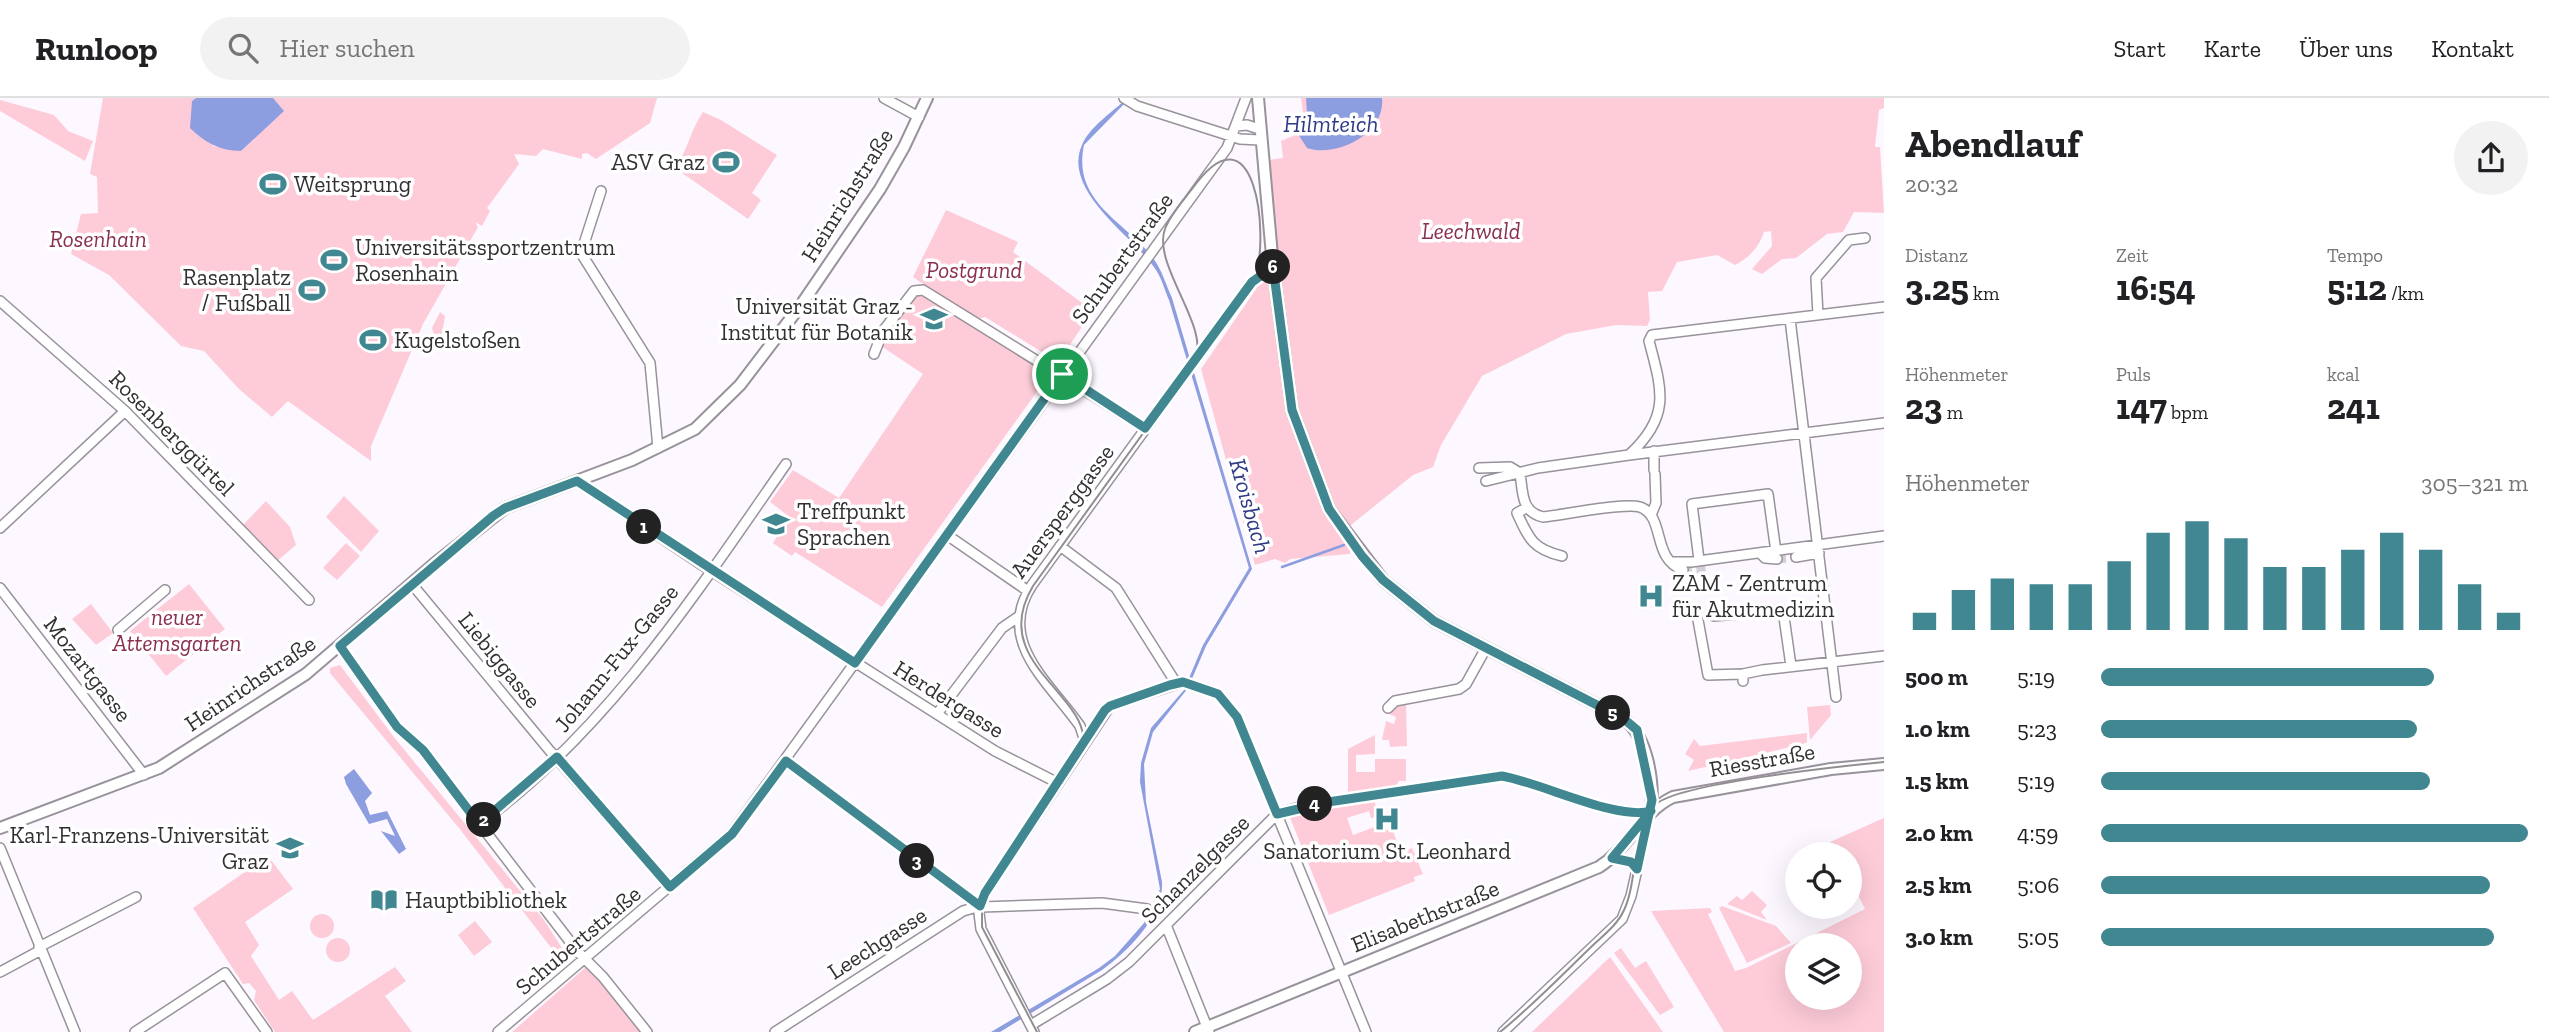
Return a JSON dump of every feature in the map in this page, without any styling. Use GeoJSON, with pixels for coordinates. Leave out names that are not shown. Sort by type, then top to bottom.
{"type":"FeatureCollection","features":[{"type":"Feature","properties":{"kind":"main road","name":"Heinrichstraße"},"geometry":{"type":"LineString","coordinates":[[0,828],[144,775],[284,688],[340,646],[411,583],[505,508],[658,448],[695,429],[726,400],[759,362],[880,189],[927,98]]}},
{"type":"Feature","properties":{"kind":"main road"},"geometry":{"type":"LineString","coordinates":[[1258,98],[1273,267],[1292,410],[1329,509],[1383,580],[1434,621],[1624,719],[1637,730],[1652,793],[1651,811]]}},
{"type":"Feature","properties":{"kind":"main road","name":"Riesstraße"},"geometry":{"type":"LineString","coordinates":[[1651,811],[1665,801],[1687,794],[1831,769],[1884,764]]}},
{"type":"Feature","properties":{"kind":"main road","name":"Elisabethstraße"},"geometry":{"type":"LineString","coordinates":[[1195,1032],[1208,1030],[1571,879],[1612,858],[1651,811]]}},
{"type":"Feature","properties":{"kind":"street"},"geometry":{"type":"LineString","coordinates":[[884,98],[919,117]]}},
{"type":"Feature","properties":{"kind":"street","name":"Schubertstraße"},"geometry":{"type":"LineString","coordinates":[[498,1032],[732,834],[1227,148],[1246,98]]}},
{"type":"Feature","properties":{"kind":"street"},"geometry":{"type":"LineString","coordinates":[[1127,100],[1235,131],[1260,134]]}},
{"type":"Feature","properties":{"kind":"street"},"geometry":{"type":"LineString","coordinates":[[1235,131],[1247,125],[1260,134]]}},
{"type":"Feature","properties":{"kind":"street"},"geometry":{"type":"LineString","coordinates":[[601,191],[581,253],[650,363],[658,448]]}},
{"type":"Feature","properties":{"kind":"street"},"geometry":{"type":"LineString","coordinates":[[1818,315],[1816,278],[1849,240],[1866,238]]}},
{"type":"Feature","properties":{"kind":"street","name":"Auersperggasse"},"geometry":{"type":"LineString","coordinates":[[937,714],[1002,628],[1018,617],[1028,591],[1252,282],[1273,267]]}},
{"type":"Feature","properties":{"kind":"street"},"geometry":{"type":"LineString","coordinates":[[874,354],[883,331],[918,289],[1062,374],[1145,428]]}},
{"type":"Feature","properties":{"kind":"street","name":"Rosenberggürtel"},"geometry":{"type":"LineString","coordinates":[[0,300],[125,411],[309,600]]}},
{"type":"Feature","properties":{"kind":"street"},"geometry":{"type":"LineString","coordinates":[[1629,455],[1641,443],[1660,415],[1660,387],[1649,341],[1652,335],[1884,307]]}},
{"type":"Feature","properties":{"kind":"street"},"geometry":{"type":"LineString","coordinates":[[1790,319],[1836,698]]}},
{"type":"Feature","properties":{"kind":"street"},"geometry":{"type":"LineString","coordinates":[[0,528],[125,411]]}},
{"type":"Feature","properties":{"kind":"street"},"geometry":{"type":"LineString","coordinates":[[1486,481],[1629,455],[1884,423]]}},
{"type":"Feature","properties":{"kind":"street"},"geometry":{"type":"LineString","coordinates":[[1651,515],[1656,503],[1654,452]]}},
{"type":"Feature","properties":{"kind":"street","name":"Johann-Fux-Gasse"},"geometry":{"type":"LineString","coordinates":[[479,824],[557,757],[636,671],[786,464]]}},
{"type":"Feature","properties":{"kind":"street"},"geometry":{"type":"LineString","coordinates":[[1479,468],[1510,467],[1520,473]]}},
{"type":"Feature","properties":{"kind":"street"},"geometry":{"type":"LineString","coordinates":[[1520,473],[1522,510],[1530,539],[1542,551],[1562,556]]}},
{"type":"Feature","properties":{"kind":"street","name":"Herdergasse"},"geometry":{"type":"LineString","coordinates":[[577,481],[855,663],[999,753],[1058,783]]}},
{"type":"Feature","properties":{"kind":"street"},"geometry":{"type":"LineString","coordinates":[[1699,561],[1692,504],[1768,494],[1776,555]]}},
{"type":"Feature","properties":{"kind":"street"},"geometry":{"type":"LineString","coordinates":[[1522,510],[1543,517],[1629,506],[1641,508],[1651,515],[1662,549],[1671,562],[1683,570]]}},
{"type":"Feature","properties":{"kind":"street"},"geometry":{"type":"LineString","coordinates":[[947,535],[1028,591]]}},
{"type":"Feature","properties":{"kind":"street"},"geometry":{"type":"LineString","coordinates":[[1671,562],[1760,553],[1776,555],[1884,536]]}},
{"type":"Feature","properties":{"kind":"street"},"geometry":{"type":"LineString","coordinates":[[1060,546],[1116,587],[1184,683]]}},
{"type":"Feature","properties":{"kind":"street"},"geometry":{"type":"LineString","coordinates":[[1796,557],[1819,549]]}},
{"type":"Feature","properties":{"kind":"street"},"geometry":{"type":"LineString","coordinates":[[1708,568],[1718,558]]}},
{"type":"Feature","properties":{"kind":"street","name":"Liebiggasse"},"geometry":{"type":"LineString","coordinates":[[411,583],[670,887]]}},
{"type":"Feature","properties":{"kind":"street","name":"Mozartgasse"},"geometry":{"type":"LineString","coordinates":[[0,588],[144,775]]}},
{"type":"Feature","properties":{"kind":"street"},"geometry":{"type":"LineString","coordinates":[[118,630],[165,590]]}},
{"type":"Feature","properties":{"kind":"street"},"geometry":{"type":"LineString","coordinates":[[1714,616],[1783,610],[1791,666]]}},
{"type":"Feature","properties":{"kind":"street"},"geometry":{"type":"LineString","coordinates":[[1018,617],[1019,635],[1026,652],[1080,726],[1086,741]]}},
{"type":"Feature","properties":{"kind":"street"},"geometry":{"type":"LineString","coordinates":[[1698,620],[1708,675],[1743,678],[1791,666],[1884,656]]}},
{"type":"Feature","properties":{"kind":"street"},"geometry":{"type":"LineString","coordinates":[[340,646],[397,727],[423,750],[585,959],[647,1032]]}},
{"type":"Feature","properties":{"kind":"street"},"geometry":{"type":"LineString","coordinates":[[1388,708],[1395,701],[1460,689],[1466,684],[1486,648]]}},
{"type":"Feature","properties":{"kind":"street"},"geometry":{"type":"LineString","coordinates":[[1029,1021],[982,933],[980,906],[985,893],[1110,706],[1184,683],[1218,694],[1237,717],[1366,1032]]}},
{"type":"Feature","properties":{"kind":"street"},"geometry":{"type":"LineString","coordinates":[[786,761],[980,906],[996,909],[1102,902],[1147,909]]}},
{"type":"Feature","properties":{"kind":"street","name":"Schanzelgasse"},"geometry":{"type":"LineString","coordinates":[[1029,1021],[1107,979],[1129,962],[1277,814],[1303,806],[1502,776],[1528,781],[1633,815],[1651,811]]}},
{"type":"Feature","properties":{"kind":"street"},"geometry":{"type":"LineString","coordinates":[[1503,1032],[1617,925],[1628,906],[1651,811]]}},
{"type":"Feature","properties":{"kind":"street"},"geometry":{"type":"LineString","coordinates":[[0,848],[75,1032]]}},
{"type":"Feature","properties":{"kind":"street"},"geometry":{"type":"LineString","coordinates":[[1612,858],[1631,862],[1637,869]]}},
{"type":"Feature","properties":{"kind":"street"},"geometry":{"type":"LineString","coordinates":[[0,972],[136,897]]}},
{"type":"Feature","properties":{"kind":"street","name":"Leechgasse"},"geometry":{"type":"LineString","coordinates":[[775,1032],[963,911],[980,906]]}},
{"type":"Feature","properties":{"kind":"street"},"geometry":{"type":"LineString","coordinates":[[1166,925],[1208,1030]]}},
{"type":"Feature","properties":{"kind":"street"},"geometry":{"type":"LineString","coordinates":[[135,1032],[225,973],[267,1032]]}},
{"type":"Feature","properties":{"kind":"green space","name":"Rosenhain"},"geometry":{"type":"Polygon","coordinates":[[[103,98],[196,98],[192,101],[213,146],[241,151],[283,111],[273,98],[657,98],[650,123],[596,159],[587,153],[582,154],[582,159],[543,149],[536,156],[514,154],[519,164],[487,208],[490,211],[482,226],[475,222],[478,227],[423,324],[371,446],[371,461],[288,401],[272,417],[239,389],[204,351],[181,346],[109,275],[71,254],[81,214],[98,213],[97,177],[90,174],[103,98]]]}},
{"type":"Feature","properties":{"kind":"green space","name":"Leechwald"},"geometry":{"type":"Polygon","coordinates":[[[1301,98],[1884,98],[1884,108],[1879,110],[1875,147],[1880,147],[1884,213],[1854,212],[1843,232],[1827,234],[1796,258],[1782,259],[1762,274],[1752,269],[1772,246],[1771,231],[1764,232],[1753,252],[1735,265],[1717,255],[1677,262],[1662,291],[1648,292],[1650,320],[1647,326],[1616,325],[1566,334],[1482,376],[1441,445],[1433,467],[1413,475],[1351,525],[1350,554],[1290,559],[1285,563],[1275,559],[1255,565],[1201,369],[1261,282],[1267,279],[1277,243],[1269,160],[1283,158],[1281,141],[1293,136],[1303,113],[1301,98]]]}},
{"type":"Feature","properties":{"kind":"green space"},"geometry":{"type":"Polygon","coordinates":[[[0,100],[54,115],[68,131],[93,141],[85,161],[0,111],[0,100]]]}},
{"type":"Feature","properties":{"kind":"green space","name":"ASV Graz"},"geometry":{"type":"Polygon","coordinates":[[[703,112],[721,120],[777,155],[752,193],[761,200],[748,219],[675,168],[703,112]]]}},
{"type":"Feature","properties":{"kind":"green space","name":"Postgrund"},"geometry":{"type":"Polygon","coordinates":[[[946,210],[1018,242],[1013,252],[1093,311],[1058,362],[985,317],[976,320],[913,277],[946,210]]]}},
{"type":"Feature","properties":{"kind":"green space"},"geometry":{"type":"Polygon","coordinates":[[[917,290],[1049,375],[882,607],[795,552],[792,556],[773,543],[790,517],[770,502],[793,470],[839,498],[923,374],[878,344],[917,290]]]}},
{"type":"Feature","properties":{"kind":"green space"},"geometry":{"type":"Polygon","coordinates":[[[440,312],[445,316],[442,334],[436,334],[437,342],[428,350],[424,346],[430,333],[434,334],[432,328],[440,312]]]}},
{"type":"Feature","properties":{"kind":"green space"},"geometry":{"type":"Polygon","coordinates":[[[344,496],[379,531],[361,552],[326,517],[344,496]]]}},
{"type":"Feature","properties":{"kind":"green space"},"geometry":{"type":"Polygon","coordinates":[[[266,501],[290,527],[296,545],[277,561],[243,525],[266,501]]]}},
{"type":"Feature","properties":{"kind":"green space"},"geometry":{"type":"Polygon","coordinates":[[[346,543],[360,556],[337,580],[323,568],[346,543]]]}},
{"type":"Feature","properties":{"kind":"green space","name":"neuer Attemsgarten"},"geometry":{"type":"Polygon","coordinates":[[[189,584],[225,629],[166,676],[130,631],[189,584]]]}},
{"type":"Feature","properties":{"kind":"green space","name":"neuer Attemsgarten"},"geometry":{"type":"Polygon","coordinates":[[[91,604],[113,633],[96,645],[72,619],[91,604]]]}},
{"type":"Feature","properties":{"kind":"green space"},"geometry":{"type":"Polygon","coordinates":[[[340,665],[393,736],[544,920],[569,959],[562,962],[459,828],[330,673],[330,668],[340,665]]]}},
{"type":"Feature","properties":{"kind":"green space"},"geometry":{"type":"Polygon","coordinates":[[[1406,702],[1407,746],[1390,747],[1389,740],[1382,740],[1386,721],[1394,724],[1396,717],[1389,714],[1391,707],[1406,702]]]}},
{"type":"Feature","properties":{"kind":"green space"},"geometry":{"type":"Polygon","coordinates":[[[1830,705],[1831,715],[1810,740],[1807,707],[1830,705]]]}},
{"type":"Feature","properties":{"kind":"green space"},"geometry":{"type":"Polygon","coordinates":[[[1807,733],[1807,742],[1803,744],[1688,771],[1694,760],[1685,754],[1694,739],[1700,746],[1807,733]]]}},
{"type":"Feature","properties":{"kind":"green space"},"geometry":{"type":"Polygon","coordinates":[[[1375,735],[1375,754],[1356,755],[1356,772],[1375,772],[1375,759],[1406,759],[1406,781],[1399,781],[1393,790],[1348,797],[1348,749],[1375,735]]]}},
{"type":"Feature","properties":{"kind":"green space"},"geometry":{"type":"Polygon","coordinates":[[[1375,802],[1377,817],[1371,818],[1369,811],[1347,818],[1353,835],[1380,825],[1384,831],[1392,829],[1401,852],[1412,848],[1423,874],[1414,877],[1415,881],[1329,915],[1289,815],[1375,802]]]}},
{"type":"Feature","properties":{"kind":"green space"},"geometry":{"type":"Polygon","coordinates":[[[1884,818],[1884,1032],[1724,1032],[1651,911],[1710,908],[1712,912],[1708,914],[1735,971],[1785,949],[1785,1010],[1862,1010],[1862,933],[1817,933],[1845,919],[1862,919],[1862,910],[1865,909],[1862,903],[1862,842],[1830,842],[1884,818]]]}},
{"type":"Feature","properties":{"kind":"green space"},"geometry":{"type":"Polygon","coordinates":[[[268,856],[293,889],[245,922],[259,945],[251,956],[279,1000],[292,991],[313,1020],[395,967],[406,981],[385,996],[412,1032],[275,1032],[254,1000],[256,991],[249,983],[243,984],[193,908],[268,856]]]}},
{"type":"Feature","properties":{"kind":"green space"},"geometry":{"type":"Polygon","coordinates":[[[1752,891],[1767,905],[1761,912],[1767,920],[1727,904],[1737,896],[1742,900],[1752,891]]]}},
{"type":"Feature","properties":{"kind":"green space"},"geometry":{"type":"Polygon","coordinates":[[[1722,906],[1776,926],[1785,936],[1785,946],[1747,963],[1719,908],[1722,906]]]}},
{"type":"Feature","properties":{"kind":"green space"},"geometry":{"type":"Polygon","coordinates":[[[322,914],[333,921],[334,926],[327,937],[322,938],[311,931],[310,926],[317,915],[322,914]]]}},
{"type":"Feature","properties":{"kind":"green space"},"geometry":{"type":"Polygon","coordinates":[[[475,921],[492,942],[474,956],[458,935],[475,921]]]}},
{"type":"Feature","properties":{"kind":"green space"},"geometry":{"type":"Polygon","coordinates":[[[333,938],[343,938],[350,945],[350,955],[343,962],[333,962],[326,955],[326,945],[333,938]]]}},
{"type":"Feature","properties":{"kind":"green space"},"geometry":{"type":"Polygon","coordinates":[[[1621,948],[1635,968],[1646,961],[1674,1007],[1660,1015],[1614,953],[1621,948]]]}},
{"type":"Feature","properties":{"kind":"green space"},"geometry":{"type":"Polygon","coordinates":[[[1610,957],[1663,1032],[1532,1032],[1610,957]]]}},
{"type":"Feature","properties":{"kind":"green space"},"geometry":{"type":"Polygon","coordinates":[[[592,964],[647,1032],[512,1032],[586,967],[592,964]]]}},
{"type":"Feature","properties":{"kind":"water"},"geometry":{"type":"Polygon","coordinates":[[[196,98],[273,98],[284,111],[241,151],[233,151],[213,145],[190,128],[192,101],[196,98]]]}},
{"type":"Feature","properties":{"kind":"water","name":"Kroisbach"},"geometry":{"type":"Polygon","coordinates":[[[1130,98],[1084,145],[1082,166],[1095,199],[1146,250],[1163,276],[1172,298],[1252,569],[1206,646],[1188,688],[1153,732],[1144,764],[1146,802],[1162,882],[1157,908],[1142,932],[1102,970],[1000,1032],[991,1032],[1099,968],[1115,956],[1144,923],[1160,889],[1140,782],[1141,763],[1151,728],[1184,690],[1203,645],[1249,568],[1162,281],[1146,257],[1091,197],[1082,180],[1078,163],[1082,145],[1096,125],[1130,98]]]}},
{"type":"Feature","properties":{"kind":"water","name":"Hilmteich"},"geometry":{"type":"Polygon","coordinates":[[[1306,98],[1382,98],[1381,111],[1368,132],[1345,146],[1319,150],[1307,148],[1298,134],[1307,113],[1306,98]]]}},
{"type":"Feature","properties":{"kind":"water"},"geometry":{"type":"Polygon","coordinates":[[[354,769],[372,793],[365,801],[370,815],[387,811],[406,849],[399,854],[381,831],[395,836],[387,819],[369,824],[346,784],[344,777],[354,769]]]}},
{"type":"Feature","properties":{"kind":"waterway"},"geometry":{"type":"LineString","coordinates":[[1282,567],[1344,545]]}},
{"type":"Feature","properties":{"kind":"tunnel"},"geometry":{"type":"LineString","coordinates":[[1777,559],[1796,557]]}},
{"type":"Feature","properties":{"kind":"tunnel"},"geometry":{"type":"LineString","coordinates":[[1683,570],[1708,568]]}},
{"type":"Feature","properties":{"kind":"tram line"},"geometry":{"type":"LineString","coordinates":[[1037,1032],[982,927],[982,907],[991,887],[1080,756],[1083,735],[1076,716],[1033,661],[1023,639],[1022,614],[1033,586],[1255,278],[1259,258],[1258,207],[1253,184],[1244,167],[1231,160],[1213,166],[1181,203],[1165,229],[1163,243],[1166,259],[1194,327],[1196,356]]}},
{"type":"Feature","properties":{"kind":"tram line"},"geometry":{"type":"LineString","coordinates":[[1500,1032],[1621,916],[1632,884],[1643,825],[1656,804],[1671,796],[1728,783],[1884,762]]}},
{"type":"Feature","properties":{"kind":"place","name":"ASV Graz"},"geometry":{"type":"Point","coordinates":[726,162]}},
{"type":"Feature","properties":{"kind":"place","name":"Weitsprung"},"geometry":{"type":"Point","coordinates":[273,184]}},
{"type":"Feature","properties":{"kind":"place","name":"Universitätssportzentrum Rosenhain"},"geometry":{"type":"Point","coordinates":[334,260]}},
{"type":"Feature","properties":{"kind":"place","name":"Rasenplatz / Fußball"},"geometry":{"type":"Point","coordinates":[312,290]}},
{"type":"Feature","properties":{"kind":"place","name":"Universität Graz - Institut für Botanik"},"geometry":{"type":"Point","coordinates":[934,319]}},
{"type":"Feature","properties":{"kind":"place","name":"Kugelstoßen"},"geometry":{"type":"Point","coordinates":[373,340]}},
{"type":"Feature","properties":{"kind":"place","name":"Treffpunkt Sprachen"},"geometry":{"type":"Point","coordinates":[776,524]}},
{"type":"Feature","properties":{"kind":"place","name":"ZAM - Zentrum für Akutmedizin"},"geometry":{"type":"Point","coordinates":[1651,596]}},
{"type":"Feature","properties":{"kind":"place","name":"Sanatorium St. Leonhard"},"geometry":{"type":"Point","coordinates":[1387,819]}},
{"type":"Feature","properties":{"kind":"place","name":"Karl-Franzens-Universität Graz"},"geometry":{"type":"Point","coordinates":[290,848]}},
{"type":"Feature","properties":{"kind":"place","name":"Hauptbibliothek"},"geometry":{"type":"Point","coordinates":[384,900]}},
{"type":"Feature","properties":{"kind":"route"},"geometry":{"type":"LineString","coordinates":[[1062,374],[855,663],[577,481],[505,508],[493,516],[416,578],[340,646],[359,677],[397,727],[423,750],[479,824],[557,757],[670,887],[732,834],[786,761],[980,906],[985,893],[1033,825],[1105,710],[1183,682],[1218,694],[1237,717],[1277,814],[1303,806],[1377,796],[1466,779],[1502,776],[1528,781],[1633,815],[1651,811],[1612,858],[1631,862],[1637,869],[1645,826],[1651,811],[1652,800],[1645,756],[1637,730],[1624,719],[1452,632],[1418,610],[1383,580],[1362,556],[1329,509],[1292,410],[1273,267],[1255,277],[1145,428],[1062,374]]}}]}
